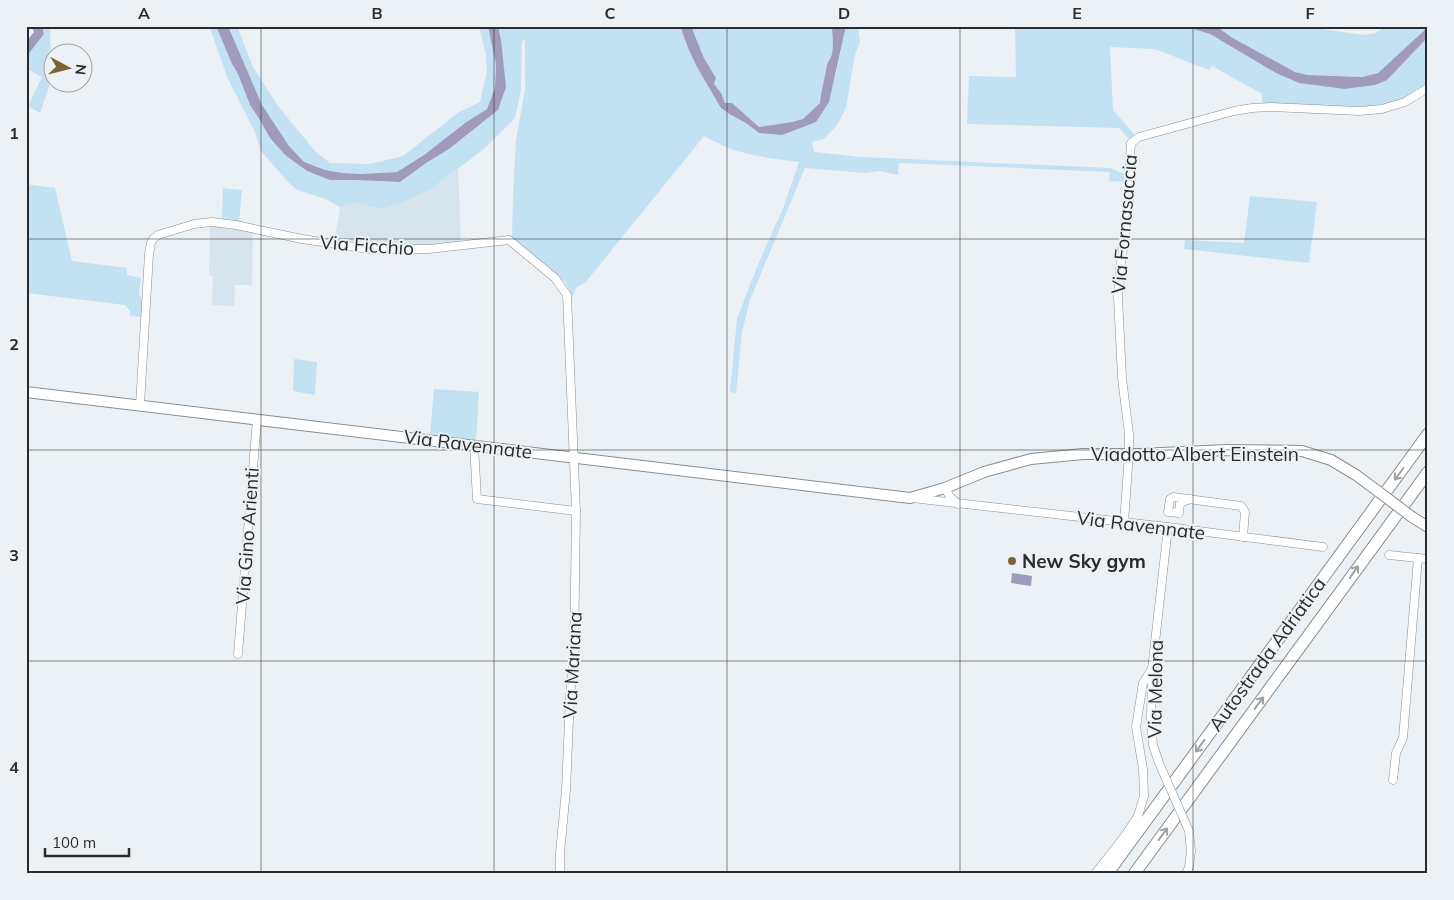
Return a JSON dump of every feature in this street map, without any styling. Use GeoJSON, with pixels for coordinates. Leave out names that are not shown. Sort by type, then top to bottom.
{"type":"FeatureCollection","features":[{"type":"Feature","properties":{"kind":"highway","name":"Autostrada Adriatica"},"geometry":{"type":"LineString","coordinates":[[1108,874],[1428,434]]}},
{"type":"Feature","properties":{"kind":"highway","name":"Autostrada Adriatica"},"geometry":{"type":"LineString","coordinates":[[1134,874],[1428,472]]}},
{"type":"Feature","properties":{"kind":"main road","name":"Via Ravennate"},"geometry":{"type":"LineString","coordinates":[[26,392],[910,498],[946,488]]}},
{"type":"Feature","properties":{"kind":"main road","name":"Viadotto Albert Einstein"},"geometry":{"type":"LineString","coordinates":[[946,488],[984,472],[1031,459],[1083,454],[1227,450],[1302,451],[1331,460],[1356,475],[1428,527]]}},
{"type":"Feature","properties":{"kind":"street","name":"Via Fornasaccia"},"geometry":{"type":"LineString","coordinates":[[1124,522],[1129,434],[1122,378],[1118,296],[1129,209],[1131,143],[1139,137],[1234,111],[1271,107],[1359,112],[1382,109],[1405,102],[1428,88]]}},
{"type":"Feature","properties":{"kind":"street","name":"Via Ficchio"},"geometry":{"type":"LineString","coordinates":[[140,405],[149,254],[151,243],[158,235],[194,224],[212,222],[236,224],[302,240],[368,249],[429,249],[509,240],[555,278],[567,295],[574,457]]}},
{"type":"Feature","properties":{"kind":"street","name":"Via Gino Arienti"},"geometry":{"type":"LineString","coordinates":[[238,654],[257,419]]}},
{"type":"Feature","properties":{"kind":"street"},"geometry":{"type":"LineString","coordinates":[[474,445],[477,499],[576,511]]}},
{"type":"Feature","properties":{"kind":"street","name":"Via Mariana"},"geometry":{"type":"LineString","coordinates":[[560,874],[574,655],[576,511],[574,457]]}},
{"type":"Feature","properties":{"kind":"street"},"geometry":{"type":"LineString","coordinates":[[946,488],[950,497],[959,504]]}},
{"type":"Feature","properties":{"kind":"street","name":"Via Ravennate"},"geometry":{"type":"LineString","coordinates":[[910,498],[1168,527],[1323,547]]}},
{"type":"Feature","properties":{"kind":"street"},"geometry":{"type":"LineString","coordinates":[[1190,499],[1241,506],[1245,512],[1243,537]]}},
{"type":"Feature","properties":{"kind":"street","name":"Via Melona"},"geometry":{"type":"LineString","coordinates":[[1168,527],[1152,669],[1151,720],[1153,745],[1188,831],[1191,851],[1190,866],[1186,874]]}},
{"type":"Feature","properties":{"kind":"street"},"geometry":{"type":"LineString","coordinates":[[1389,555],[1428,559]]}},
{"type":"Feature","properties":{"kind":"street"},"geometry":{"type":"LineString","coordinates":[[1393,780],[1396,753],[1403,738],[1418,558]]}},
{"type":"Feature","properties":{"kind":"street"},"geometry":{"type":"LineString","coordinates":[[1095,874],[1138,816],[1144,796],[1143,770],[1136,728],[1143,683],[1152,669]]}},
{"type":"Feature","properties":{"kind":"shaded area"},"geometry":{"type":"Polygon","coordinates":[[[32,26],[42,26],[44,34],[26,57],[26,42],[34,32],[32,26]]]}},
{"type":"Feature","properties":{"kind":"shaded area"},"geometry":{"type":"Polygon","coordinates":[[[42,26],[50,26],[50,42],[42,42],[42,77],[29,70],[26,74],[26,57],[44,34],[42,26]]]}},
{"type":"Feature","properties":{"kind":"shaded area"},"geometry":{"type":"Polygon","coordinates":[[[209,26],[216,26],[250,105],[270,138],[285,155],[307,171],[356,180],[400,182],[449,149],[498,110],[501,40],[498,26],[680,26],[688,48],[731,115],[759,133],[768,133],[816,122],[836,74],[846,26],[858,26],[860,42],[855,55],[846,108],[837,125],[824,139],[812,142],[814,152],[862,157],[1111,168],[1127,173],[1127,182],[1109,181],[1110,172],[899,163],[898,175],[880,171],[866,173],[805,168],[750,300],[742,332],[736,393],[730,392],[737,319],[756,269],[784,206],[799,162],[761,157],[739,151],[704,136],[585,283],[577,287],[570,301],[570,291],[565,282],[512,238],[516,140],[525,89],[525,39],[522,42],[521,90],[515,118],[484,149],[431,189],[401,203],[384,208],[357,203],[340,207],[326,199],[297,190],[261,151],[255,132],[228,79],[209,26]]]}},
{"type":"Feature","properties":{"kind":"shaded area"},"geometry":{"type":"Polygon","coordinates":[[[216,26],[228,26],[262,105],[289,146],[304,162],[325,170],[361,174],[397,172],[424,155],[465,123],[487,109],[495,88],[496,65],[488,26],[498,26],[506,87],[498,110],[449,149],[400,182],[330,180],[307,171],[285,155],[270,138],[250,105],[216,26]]]}},
{"type":"Feature","properties":{"kind":"shaded area"},"geometry":{"type":"Polygon","coordinates":[[[228,26],[237,26],[253,67],[278,106],[315,151],[330,163],[370,164],[403,156],[459,112],[480,102],[487,71],[486,55],[479,26],[488,26],[496,65],[495,88],[487,109],[465,123],[424,155],[397,172],[361,174],[325,170],[304,163],[289,146],[262,105],[228,26]]]}},
{"type":"Feature","properties":{"kind":"shaded area"},"geometry":{"type":"Polygon","coordinates":[[[680,26],[691,26],[704,58],[716,78],[714,84],[721,93],[725,103],[732,103],[759,127],[803,119],[820,103],[827,65],[833,51],[832,26],[846,26],[829,102],[816,122],[782,135],[759,133],[721,108],[697,67],[680,26]]]}},
{"type":"Feature","properties":{"kind":"shaded area"},"geometry":{"type":"Polygon","coordinates":[[[691,26],[832,26],[833,51],[827,65],[820,103],[804,119],[759,127],[735,106],[725,104],[721,93],[714,84],[716,78],[704,58],[691,26]]]}},
{"type":"Feature","properties":{"kind":"shaded area"},"geometry":{"type":"Polygon","coordinates":[[[1015,26],[1184,26],[1210,34],[1276,73],[1299,83],[1344,89],[1387,80],[1428,37],[1428,84],[1402,101],[1365,110],[1262,104],[1262,94],[1212,66],[1209,70],[1155,49],[1110,47],[1113,110],[1134,134],[1133,139],[1128,138],[1119,128],[967,124],[969,76],[1016,77],[1015,26]]]}},
{"type":"Feature","properties":{"kind":"shaded area"},"geometry":{"type":"Polygon","coordinates":[[[1184,26],[1211,26],[1219,28],[1231,37],[1295,72],[1308,75],[1362,77],[1378,73],[1428,27],[1428,37],[1387,80],[1375,85],[1344,89],[1299,83],[1276,73],[1210,34],[1184,26]]]}},
{"type":"Feature","properties":{"kind":"shaded area"},"geometry":{"type":"Polygon","coordinates":[[[1211,26],[1299,26],[1365,35],[1375,33],[1387,26],[1428,27],[1378,73],[1362,77],[1308,75],[1295,72],[1231,37],[1219,28],[1211,26]]]}},
{"type":"Feature","properties":{"kind":"shaded area"},"geometry":{"type":"Polygon","coordinates":[[[42,77],[42,92],[47,92],[40,113],[28,106],[42,77]]]}},
{"type":"Feature","properties":{"kind":"shaded area"},"geometry":{"type":"Polygon","coordinates":[[[458,169],[461,243],[429,248],[334,244],[340,207],[357,203],[371,207],[431,189],[458,169]]]}},
{"type":"Feature","properties":{"kind":"shaded area"},"geometry":{"type":"Polygon","coordinates":[[[26,184],[55,188],[72,261],[127,268],[127,275],[141,278],[139,294],[144,302],[143,317],[130,316],[130,311],[125,305],[26,293],[26,184]]]}},
{"type":"Feature","properties":{"kind":"shaded area"},"geometry":{"type":"Polygon","coordinates":[[[223,188],[242,190],[239,222],[222,218],[223,188]]]}},
{"type":"Feature","properties":{"kind":"shaded area"},"geometry":{"type":"Polygon","coordinates":[[[1250,196],[1317,202],[1309,263],[1184,249],[1185,240],[1244,243],[1250,196]]]}},
{"type":"Feature","properties":{"kind":"shaded area"},"geometry":{"type":"Polygon","coordinates":[[[210,224],[253,230],[252,285],[235,285],[234,306],[212,305],[213,277],[209,275],[210,224]]]}},
{"type":"Feature","properties":{"kind":"shaded area"},"geometry":{"type":"Polygon","coordinates":[[[294,359],[317,362],[315,395],[293,391],[294,359]]]}},
{"type":"Feature","properties":{"kind":"shaded area"},"geometry":{"type":"Polygon","coordinates":[[[434,389],[479,392],[476,441],[430,434],[434,389]]]}},
{"type":"Feature","properties":{"kind":"shaded area"},"geometry":{"type":"Polygon","coordinates":[[[1012,573],[1032,576],[1031,586],[1011,583],[1012,573]]]}},
{"type":"Feature","properties":{"kind":"place","name":"New Sky gym"},"geometry":{"type":"Point","coordinates":[1012,561]}}]}
